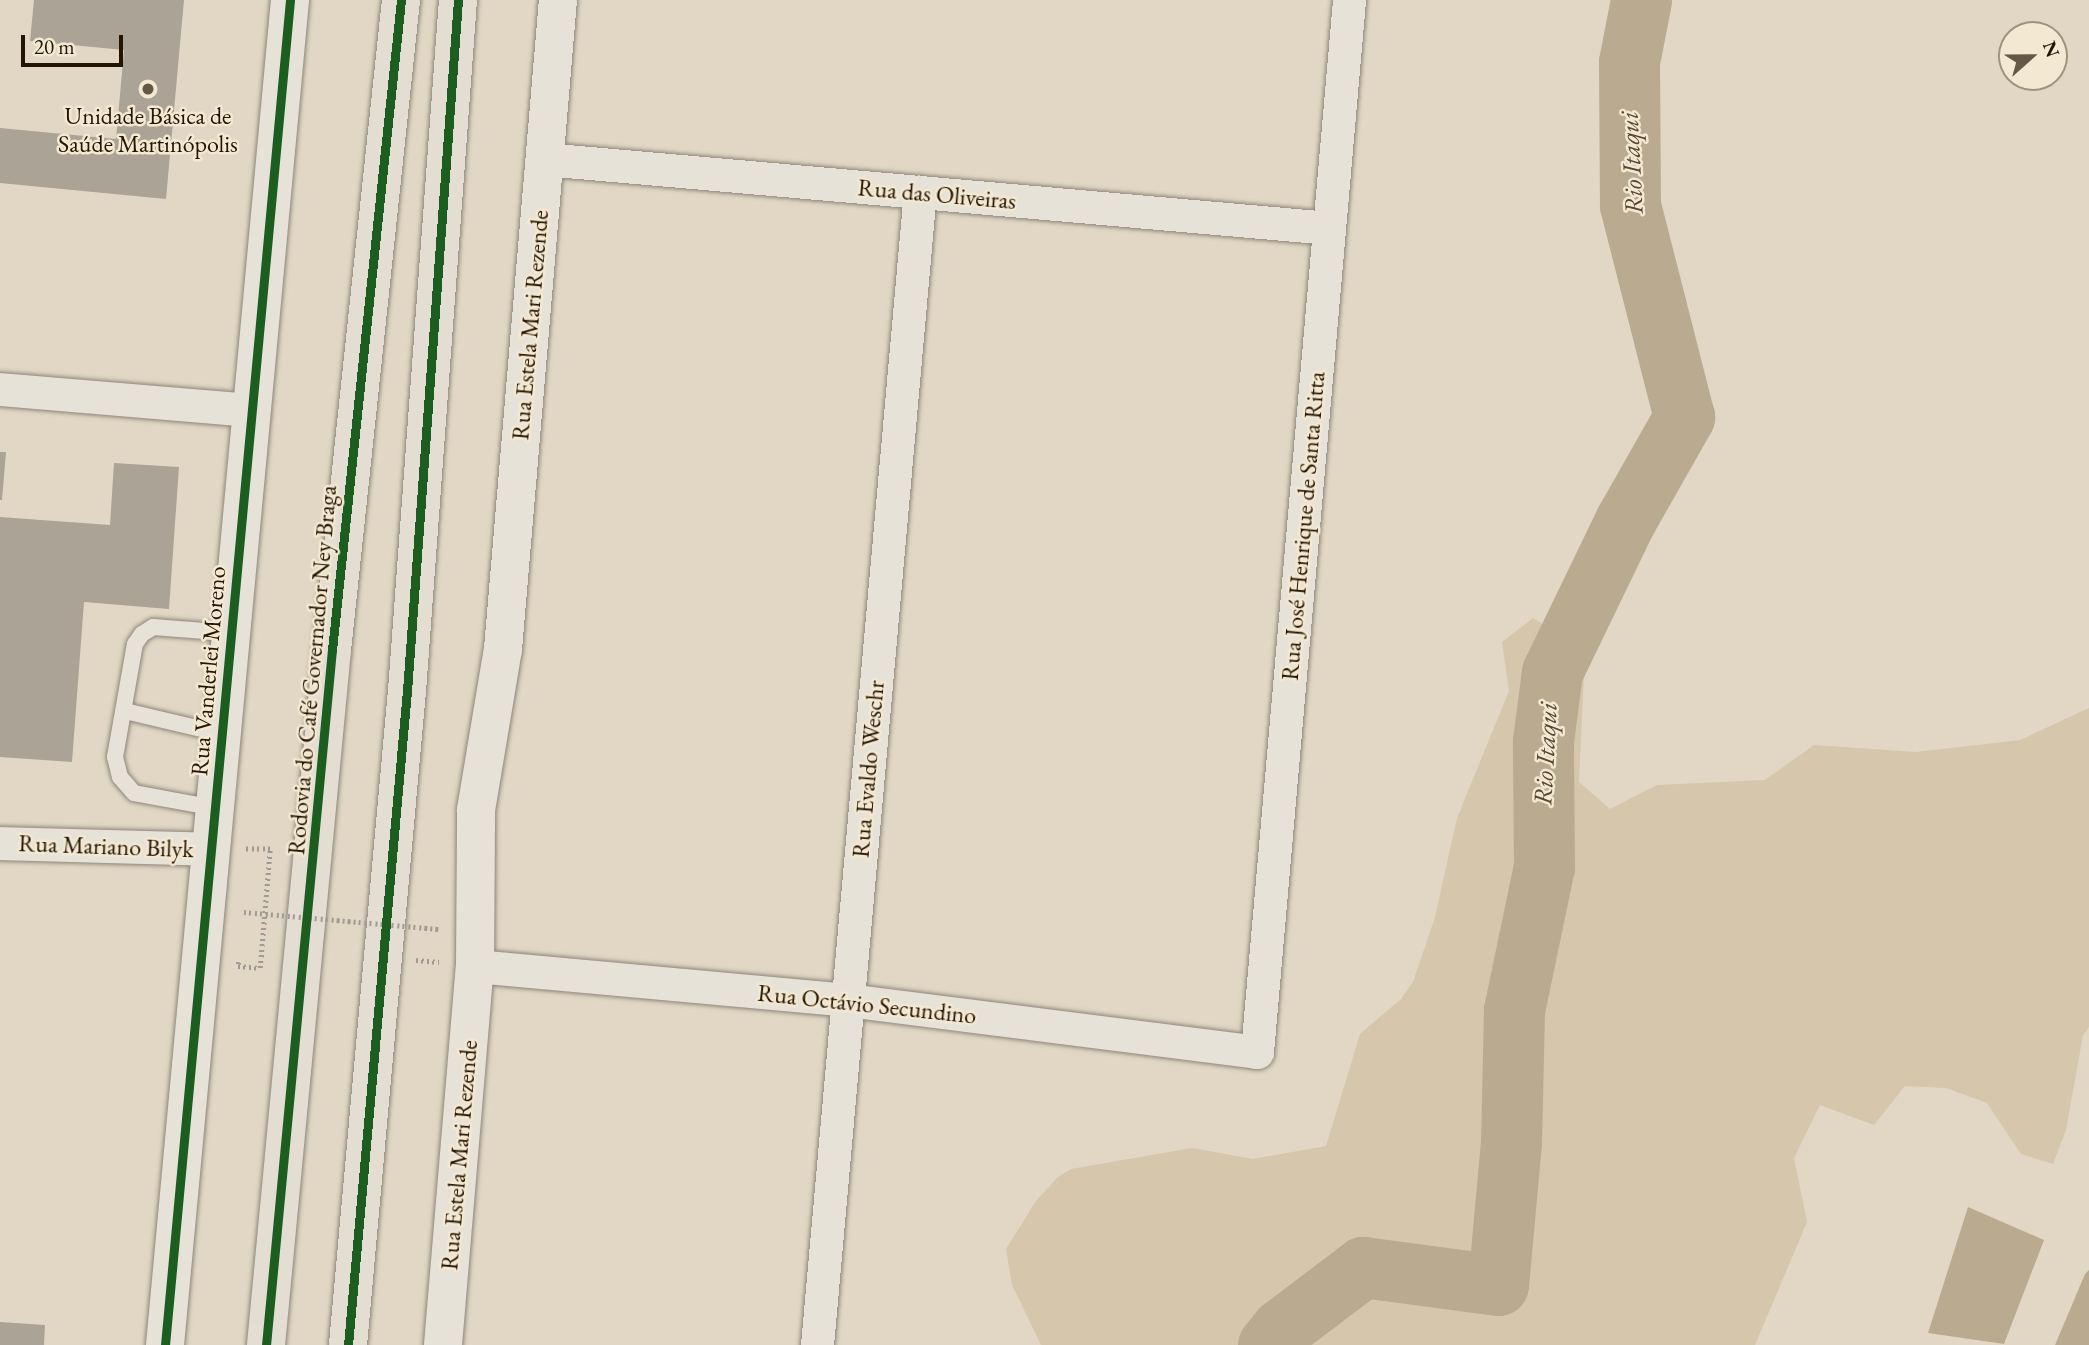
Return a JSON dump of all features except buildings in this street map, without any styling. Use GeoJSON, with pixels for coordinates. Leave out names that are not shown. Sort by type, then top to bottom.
{"type":"FeatureCollection","features":[{"type":"Feature","properties":{"kind":"highway","name":"Rodovia do Café Governador Ney Braga"},"geometry":{"type":"LineString","coordinates":[[265,1345],[401,0]]}},
{"type":"Feature","properties":{"kind":"highway"},"geometry":{"type":"LineString","coordinates":[[348,1345],[407,691],[458,0]]}},
{"type":"Feature","properties":{"kind":"street","name":"Rua Vanderlei Moreno"},"geometry":{"type":"LineString","coordinates":[[165,1345],[290,0]]}},
{"type":"Feature","properties":{"kind":"street","name":"Rua Estela Mari Rezende"},"geometry":{"type":"LineString","coordinates":[[443,1345],[475,966],[503,817],[503,649],[558,0]]}},
{"type":"Feature","properties":{"kind":"street","name":"Rua José Henrique de Santa Ritta"},"geometry":{"type":"LineString","coordinates":[[1257,1052],[1349,0]]}},
{"type":"Feature","properties":{"kind":"street","name":"Rua das Oliveiras"},"geometry":{"type":"LineString","coordinates":[[544,159],[1329,228]]}},
{"type":"Feature","properties":{"kind":"street","name":"Rua Evaldo Weschr"},"geometry":{"type":"LineString","coordinates":[[817,1345],[919,192]]}},
{"type":"Feature","properties":{"kind":"street"},"geometry":{"type":"LineString","coordinates":[[0,390],[252,410]]}},
{"type":"Feature","properties":{"kind":"street","name":"Rua Mariano Bilyk"},"geometry":{"type":"LineString","coordinates":[[0,843],[211,849]]}},
{"type":"Feature","properties":{"kind":"street","name":"Rua Octávio Secundino"},"geometry":{"type":"LineString","coordinates":[[475,966],[847,1000],[1257,1052]]}},
{"type":"Feature","properties":{"kind":"lane"},"geometry":{"type":"LineString","coordinates":[[215,807],[134,793],[120,777],[115,757],[135,644],[142,634],[153,627],[231,633]]}},
{"type":"Feature","properties":{"kind":"lane"},"geometry":{"type":"LineString","coordinates":[[125,711],[222,734]]}},
{"type":"Feature","properties":{"kind":"path"},"geometry":{"type":"LineString","coordinates":[[211,849],[270,849],[260,968],[238,966],[240,953]]}},
{"type":"Feature","properties":{"kind":"path"},"geometry":{"type":"LineString","coordinates":[[242,926],[244,912],[438,929],[439,915]]}},
{"type":"Feature","properties":{"kind":"path"},"geometry":{"type":"LineString","coordinates":[[416,934],[417,922]]}},
{"type":"Feature","properties":{"kind":"path"},"geometry":{"type":"LineString","coordinates":[[414,947],[413,960],[475,966]]}},
{"type":"Feature","properties":{"kind":"shaded area"},"geometry":{"type":"Polygon","coordinates":[[[1533,618],[1585,651],[1579,782],[1610,809],[1657,785],[1765,780],[1814,745],[1916,752],[2020,740],[2089,708],[2089,1027],[2083,1035],[2066,1130],[2053,1164],[2021,1154],[1987,1103],[1946,1088],[1905,1086],[1874,1125],[1820,1105],[1794,1158],[1807,1222],[1755,1345],[1041,1345],[1012,1285],[1006,1249],[1036,1201],[1057,1178],[1071,1169],[1192,1148],[1253,1159],[1326,1146],[1360,1034],[1401,999],[1413,982],[1435,917],[1457,818],[1509,691],[1502,642],[1533,618]]]}},
{"type":"Feature","properties":{"kind":"shaded area"},"geometry":{"type":"Polygon","coordinates":[[[1968,1207],[2044,1240],[2004,1344],[1928,1333],[1968,1207]]]}},
{"type":"Feature","properties":{"kind":"shaded area"},"geometry":{"type":"Polygon","coordinates":[[[2089,1270],[2089,1345],[2055,1345],[2085,1274],[2089,1270]]]}},
{"type":"Feature","properties":{"kind":"waterway","name":"Rio Itaqui"},"geometry":{"type":"LineString","coordinates":[[1268,1345],[1281,1329],[1363,1267],[1498,1285],[1511,1143],[1514,1010],[1544,867],[1543,741],[1552,672],[1625,521],[1684,417],[1630,205],[1629,62],[1641,0]]}},
{"type":"Feature","properties":{"kind":"cycle path"},"geometry":{"type":"LineString","coordinates":[[165,1345],[290,0]]}},
{"type":"Feature","properties":{"kind":"cycle path"},"geometry":{"type":"LineString","coordinates":[[266,1345],[332,650],[401,0]]}},
{"type":"Feature","properties":{"kind":"cycle path"},"geometry":{"type":"LineString","coordinates":[[348,1345],[407,691],[458,0]]}},
{"type":"Feature","properties":{"kind":"place","name":"Unidade Básica de Saúde Martinópolis"},"geometry":{"type":"Point","coordinates":[148,89]}}]}
